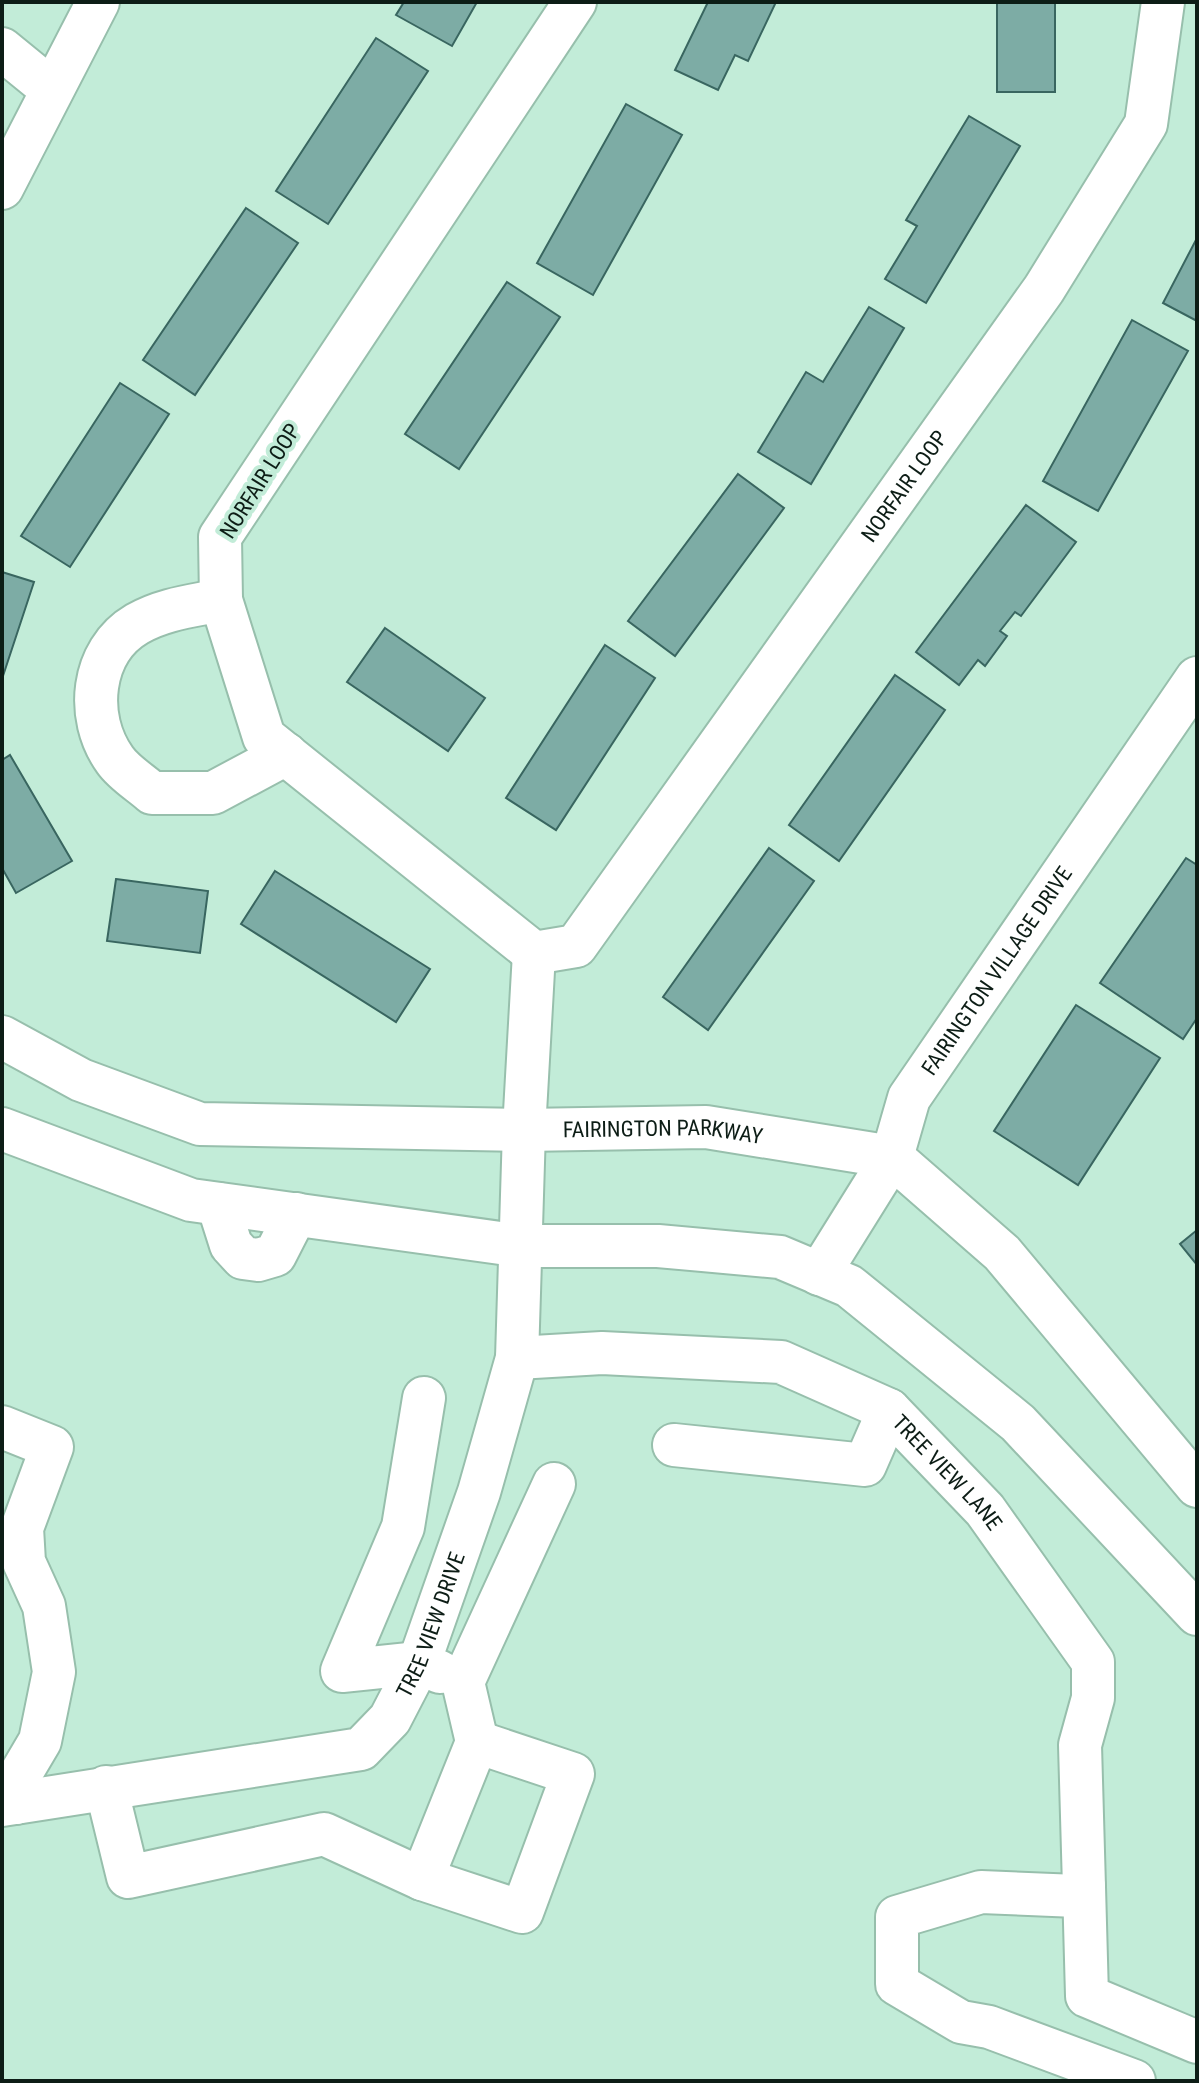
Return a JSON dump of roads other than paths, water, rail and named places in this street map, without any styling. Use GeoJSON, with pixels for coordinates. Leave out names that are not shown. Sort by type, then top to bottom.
{"type":"FeatureCollection","features":[{"type":"Feature","properties":{"kind":"street"},"geometry":{"type":"LineString","coordinates":[[2,188],[98,2]]}},
{"type":"Feature","properties":{"kind":"street","name":"NORFAIR LOOP"},"geometry":{"type":"LineString","coordinates":[[575,2],[220,537],[221,600],[264,737],[534,953],[576,946],[1044,289],[1146,124],[1163,2]]}},
{"type":"Feature","properties":{"kind":"street"},"geometry":{"type":"LineString","coordinates":[[2,49],[51,89]]}},
{"type":"Feature","properties":{"kind":"street"},"geometry":{"type":"LineString","coordinates":[[221,600],[171,610],[148,620],[106,650],[97,679],[99,722],[115,760],[152,793],[213,793],[286,754]]}},
{"type":"Feature","properties":{"kind":"street","name":"FAIRINGTON VILLAGE DRIVE"},"geometry":{"type":"LineString","coordinates":[[819,1274],[892,1157],[909,1098],[1197,678]]}},
{"type":"Feature","properties":{"kind":"street"},"geometry":{"type":"LineString","coordinates":[[524,1130],[534,953]]}},
{"type":"Feature","properties":{"kind":"street","name":"FAIRINGTON PARKWAY"},"geometry":{"type":"LineString","coordinates":[[2,1037],[81,1080],[200,1124],[524,1130],[706,1127],[892,1157]]}},
{"type":"Feature","properties":{"kind":"street"},"geometry":{"type":"LineString","coordinates":[[2,1129],[191,1200],[522,1246],[658,1246],[780,1257],[849,1286],[1018,1423],[1197,1614]]}},
{"type":"Feature","properties":{"kind":"street","name":"TREE VIEW DRIVE"},"geometry":{"type":"LineString","coordinates":[[9,1804],[361,1749],[390,1719],[419,1663],[479,1492],[517,1358],[524,1130]]}},
{"type":"Feature","properties":{"kind":"street"},"geometry":{"type":"LineString","coordinates":[[892,1157],[1002,1253],[1193,1476]]}},
{"type":"Feature","properties":{"kind":"street","name":"TREE VIEW LANE"},"geometry":{"type":"LineString","coordinates":[[517,1358],[602,1353],[781,1362],[889,1410],[985,1510],[1093,1662],[1093,1698],[1080,1745],[1087,1996],[1197,2042]]}},
{"type":"Feature","properties":{"kind":"street"},"geometry":{"type":"LineString","coordinates":[[424,1398],[403,1527],[342,1671],[419,1663],[463,1682]]}},
{"type":"Feature","properties":{"kind":"street"},"geometry":{"type":"LineString","coordinates":[[674,1445],[865,1465],[889,1410]]}},
{"type":"Feature","properties":{"kind":"street"},"geometry":{"type":"LineString","coordinates":[[2,1427],[52,1447],[12,1524],[24,1562],[44,1606],[54,1672],[40,1741],[17,1780],[9,1804]]}},
{"type":"Feature","properties":{"kind":"street"},"geometry":{"type":"LineString","coordinates":[[422,1879],[477,1742],[463,1682],[554,1484]]}},
{"type":"Feature","properties":{"kind":"street"},"geometry":{"type":"LineString","coordinates":[[106,1787],[128,1877],[324,1834],[422,1879],[522,1912],[573,1774],[477,1742]]}},
{"type":"Feature","properties":{"kind":"street"},"geometry":{"type":"LineString","coordinates":[[1084,1887],[1077,1896],[981,1892],[897,1917],[897,1984],[961,2022],[989,2027],[1134,2081]]}}]}
